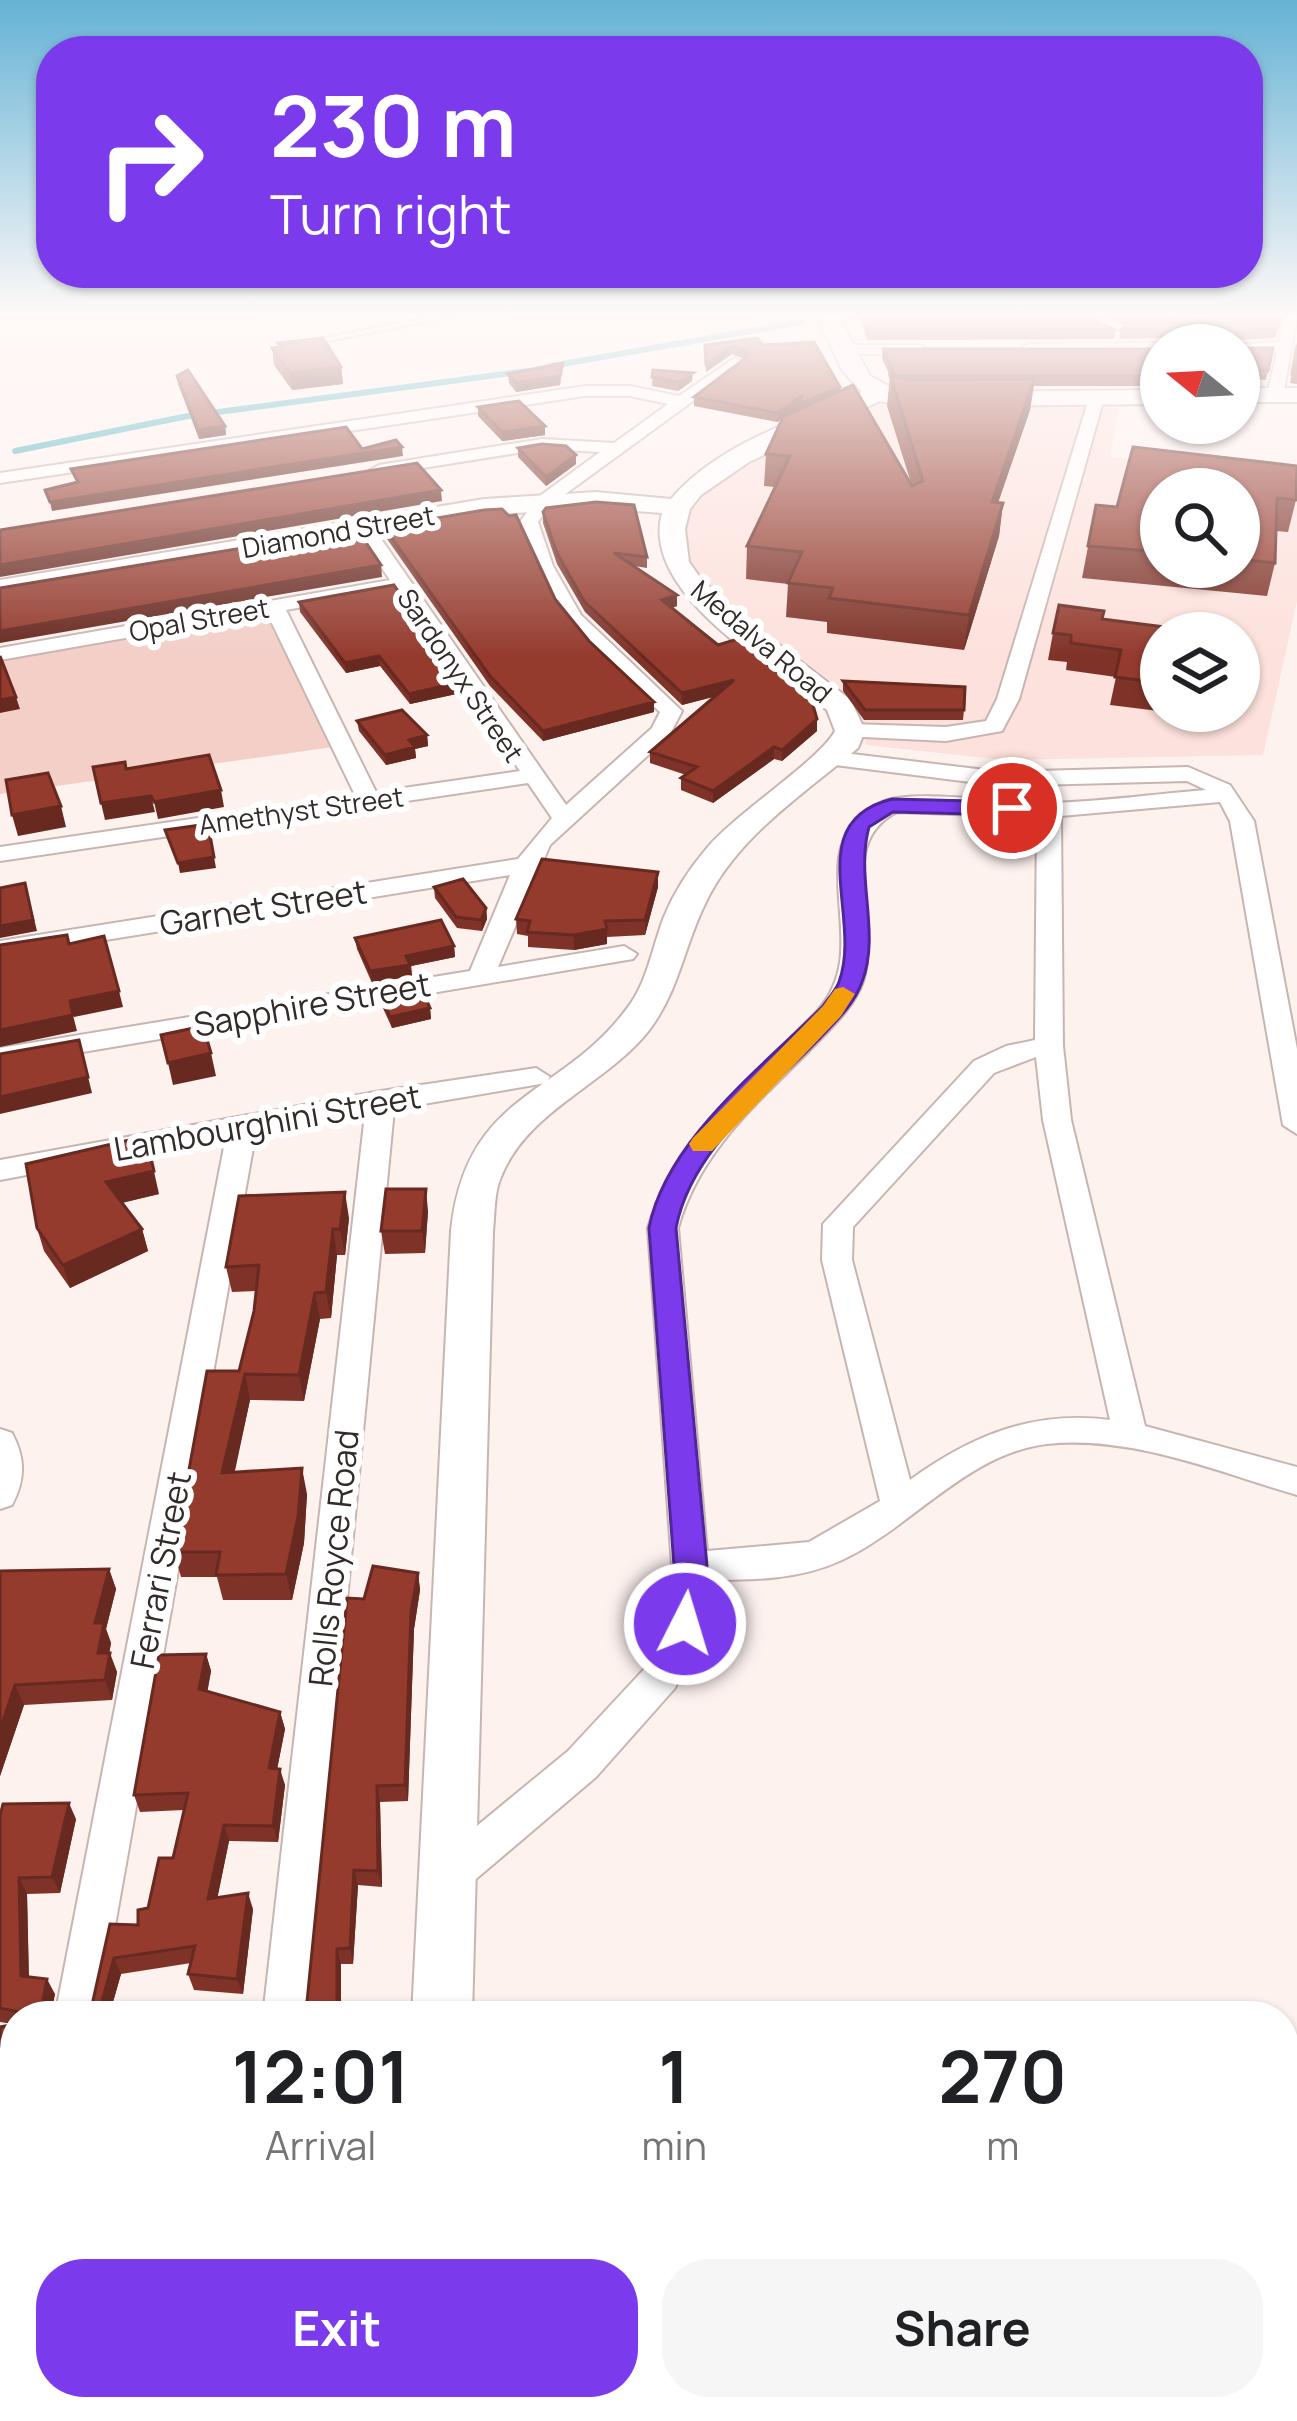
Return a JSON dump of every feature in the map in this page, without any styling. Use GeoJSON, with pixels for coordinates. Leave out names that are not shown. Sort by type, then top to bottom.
{"type":"FeatureCollection","features":[{"type":"Feature","properties":{"kind":"street"},"geometry":{"type":"LineString","coordinates":[[0,478],[323,430]]}},
{"type":"Feature","properties":{"kind":"street"},"geometry":{"type":"LineString","coordinates":[[482,974],[526,865],[564,820],[661,731],[671,712],[573,618],[543,566],[529,522],[543,502],[640,430]]}},
{"type":"Feature","properties":{"kind":"street"},"geometry":{"type":"LineString","coordinates":[[678,507],[767,442],[795,430]]}},
{"type":"Feature","properties":{"kind":"street"},"geometry":{"type":"LineString","coordinates":[[443,2001],[472,1232],[480,1176],[507,1133],[606,1053],[649,1005],[687,904],[715,856],[759,812],[838,744],[994,726],[1008,699],[1087,430]]}},
{"type":"Feature","properties":{"kind":"street"},"geometry":{"type":"LineString","coordinates":[[363,473],[542,444],[615,448]]}},
{"type":"Feature","properties":{"kind":"street","name":"Diamond Street"},"geometry":{"type":"LineString","coordinates":[[0,588],[362,527],[543,502],[678,507]]}},
{"type":"Feature","properties":{"kind":"street","name":"Medalva Road"},"geometry":{"type":"LineString","coordinates":[[678,507],[671,530],[676,565],[695,590],[840,706],[838,744]]}},
{"type":"Feature","properties":{"kind":"street","name":"Sardonyx Street"},"geometry":{"type":"LineString","coordinates":[[362,527],[564,820]]}},
{"type":"Feature","properties":{"kind":"street","name":"Opal Street"},"geometry":{"type":"LineString","coordinates":[[0,653],[399,584]]}},
{"type":"Feature","properties":{"kind":"street"},"geometry":{"type":"LineString","coordinates":[[274,606],[370,801]]}},
{"type":"Feature","properties":{"kind":"street"},"geometry":{"type":"LineString","coordinates":[[838,744],[1002,778],[1188,774],[1201,777],[1226,795],[1238,806],[1242,821],[1297,1124]]}},
{"type":"Feature","properties":{"kind":"street","name":"Amethyst Street"},"geometry":{"type":"LineString","coordinates":[[0,854],[531,776]]}},
{"type":"Feature","properties":{"kind":"street"},"geometry":{"type":"LineString","coordinates":[[448,1876],[582,1764],[662,1676],[685,1624],[690,1566],[663,1228],[668,1200],[696,1151],[833,1011],[851,981],[856,942],[850,853],[859,825],[876,809],[892,805],[1049,810],[1226,795]]}},
{"type":"Feature","properties":{"kind":"street"},"geometry":{"type":"LineString","coordinates":[[1049,810],[1049,1046],[1057,1120],[1131,1438]]}},
{"type":"Feature","properties":{"kind":"street","name":"Garnet Street"},"geometry":{"type":"LineString","coordinates":[[0,949],[526,865]]}},
{"type":"Feature","properties":{"kind":"street","name":"Sapphire Street"},"geometry":{"type":"LineString","coordinates":[[0,1057],[624,954]]}},
{"type":"Feature","properties":{"kind":"street"},"geometry":{"type":"LineString","coordinates":[[899,1506],[836,1260],[838,1224],[984,1067],[1016,1052],[1049,1046]]}},
{"type":"Feature","properties":{"kind":"street","name":"Lambourghini Street"},"geometry":{"type":"LineString","coordinates":[[0,1170],[381,1100],[536,1077]]}},
{"type":"Feature","properties":{"kind":"street","name":"Rolls Royce Road"},"geometry":{"type":"LineString","coordinates":[[287,2001],[381,1100]]}},
{"type":"Feature","properties":{"kind":"street","name":"Ferrari Street"},"geometry":{"type":"LineString","coordinates":[[80,2001],[243,1124]]}},
{"type":"Feature","properties":{"kind":"street"},"geometry":{"type":"LineString","coordinates":[[690,1566],[774,1563],[822,1554],[869,1529],[971,1457],[1017,1437],[1076,1431],[1131,1438],[1297,1480]]}},
{"type":"Feature","properties":{"kind":"street"},"geometry":{"type":"LineString","coordinates":[[0,1442],[8,1458],[0,1495]]}},
{"type":"Feature","properties":{"kind":"shaded area"},"geometry":{"type":"Polygon","coordinates":[[[810,430],[1115,430],[1110,457],[1239,468],[1140,468],[1140,588],[1260,588],[1260,470],[1297,473],[1297,601],[1263,755],[1004,760],[866,745],[862,710],[846,693],[711,590],[687,562],[685,516],[712,488],[782,441],[810,430]]]}},
{"type":"Feature","properties":{"kind":"shaded area"},"geometry":{"type":"Polygon","coordinates":[[[265,611],[333,747],[0,794],[0,657],[265,611]]]}},
{"type":"Feature","properties":{"kind":"building"},"geometry":{"type":"Polygon","coordinates":[[[326,430],[348,430],[362,449],[396,440],[402,447],[50,502],[45,490],[78,482],[71,469],[326,430]]]}},
{"type":"Feature","properties":{"kind":"building"},"geometry":{"type":"Polygon","coordinates":[[[777,430],[879,430],[912,486],[923,481],[907,430],[1017,430],[992,502],[1003,503],[969,615],[829,598],[833,588],[788,583],[802,552],[747,546],[790,456],[766,454],[777,430]]]}},
{"type":"Feature","properties":{"kind":"building"},"geometry":{"type":"Polygon","coordinates":[[[566,446],[576,455],[546,477],[518,448],[566,446]]]}},
{"type":"Feature","properties":{"kind":"building"},"geometry":{"type":"Polygon","coordinates":[[[1133,447],[1297,466],[1296,500],[1277,498],[1275,563],[1260,561],[1260,468],[1140,468],[1140,550],[1088,546],[1096,505],[1117,507],[1133,447]]]}},
{"type":"Feature","properties":{"kind":"building"},"geometry":{"type":"Polygon","coordinates":[[[417,463],[441,490],[0,565],[0,530],[417,463]]]}},
{"type":"Feature","properties":{"kind":"building"},"geometry":{"type":"Polygon","coordinates":[[[596,502],[634,505],[647,557],[614,553],[677,595],[662,600],[718,645],[738,639],[809,691],[817,719],[782,750],[774,747],[713,791],[681,778],[697,767],[650,752],[734,680],[682,693],[584,601],[557,553],[543,512],[596,502]]]}},
{"type":"Feature","properties":{"kind":"building"},"geometry":{"type":"Polygon","coordinates":[[[502,509],[509,516],[516,515],[555,599],[589,641],[654,702],[543,731],[490,676],[384,527],[502,509]]]}},
{"type":"Feature","properties":{"kind":"building"},"geometry":{"type":"Polygon","coordinates":[[[357,529],[381,565],[0,631],[0,588],[357,529]]]}},
{"type":"Feature","properties":{"kind":"building"},"geometry":{"type":"Polygon","coordinates":[[[394,585],[460,682],[409,694],[379,656],[345,663],[299,602],[394,585]]]}},
{"type":"Feature","properties":{"kind":"building"},"geometry":{"type":"Polygon","coordinates":[[[1059,605],[1104,611],[1102,619],[1140,624],[1140,680],[1115,677],[1121,650],[1071,643],[1071,635],[1053,633],[1059,605]]]}},
{"type":"Feature","properties":{"kind":"building"},"geometry":{"type":"Polygon","coordinates":[[[0,656],[16,697],[0,700],[0,656]]]}},
{"type":"Feature","properties":{"kind":"building"},"geometry":{"type":"Polygon","coordinates":[[[843,681],[965,687],[964,710],[865,710],[843,681]]]}},
{"type":"Feature","properties":{"kind":"building"},"geometry":{"type":"Polygon","coordinates":[[[402,710],[427,735],[409,740],[415,747],[385,755],[357,721],[402,710]]]}},
{"type":"Feature","properties":{"kind":"building"},"geometry":{"type":"Polygon","coordinates":[[[209,755],[221,790],[154,802],[151,796],[101,803],[93,767],[125,762],[126,769],[209,755]]]}},
{"type":"Feature","properties":{"kind":"building"},"geometry":{"type":"Polygon","coordinates":[[[48,773],[61,806],[12,815],[6,780],[48,773]]]}},
{"type":"Feature","properties":{"kind":"building"},"geometry":{"type":"Polygon","coordinates":[[[208,824],[214,857],[178,863],[165,830],[208,824]]]}},
{"type":"Feature","properties":{"kind":"building"},"geometry":{"type":"Polygon","coordinates":[[[542,859],[658,872],[645,920],[605,921],[607,929],[574,935],[527,932],[530,921],[516,919],[542,859]]]}},
{"type":"Feature","properties":{"kind":"building"},"geometry":{"type":"Polygon","coordinates":[[[463,879],[486,908],[481,920],[456,917],[434,887],[463,879]]]}},
{"type":"Feature","properties":{"kind":"building"},"geometry":{"type":"Polygon","coordinates":[[[25,883],[33,920],[0,926],[0,888],[25,883]]]}},
{"type":"Feature","properties":{"kind":"building"},"geometry":{"type":"Polygon","coordinates":[[[441,920],[454,946],[406,956],[410,965],[370,971],[355,938],[441,920]]]}},
{"type":"Feature","properties":{"kind":"building"},"geometry":{"type":"Polygon","coordinates":[[[67,935],[69,944],[104,936],[119,991],[70,1001],[73,1015],[0,1030],[0,945],[67,935]]]}},
{"type":"Feature","properties":{"kind":"building"},"geometry":{"type":"Polygon","coordinates":[[[421,988],[430,1008],[390,1017],[381,995],[421,988]]]}},
{"type":"Feature","properties":{"kind":"building"},"geometry":{"type":"Polygon","coordinates":[[[203,1026],[211,1053],[168,1063],[161,1035],[203,1026]]]}},
{"type":"Feature","properties":{"kind":"building"},"geometry":{"type":"Polygon","coordinates":[[[79,1040],[88,1077],[0,1097],[0,1054],[79,1040]]]}},
{"type":"Feature","properties":{"kind":"building"},"geometry":{"type":"Polygon","coordinates":[[[146,1136],[154,1171],[106,1182],[142,1229],[63,1265],[37,1228],[26,1164],[146,1136]]]}},
{"type":"Feature","properties":{"kind":"building"},"geometry":{"type":"Polygon","coordinates":[[[386,1189],[426,1189],[422,1231],[381,1231],[386,1189]]]}},
{"type":"Feature","properties":{"kind":"building"},"geometry":{"type":"Polygon","coordinates":[[[345,1192],[340,1229],[333,1229],[326,1292],[315,1293],[299,1375],[245,1374],[222,1473],[302,1468],[286,1574],[216,1575],[220,1552],[174,1552],[207,1371],[239,1371],[254,1311],[259,1265],[226,1267],[239,1196],[345,1192]]]}},
{"type":"Feature","properties":{"kind":"building"},"geometry":{"type":"Polygon","coordinates":[[[373,1566],[418,1573],[411,1612],[405,1785],[377,1786],[378,1871],[354,1870],[350,1948],[337,1949],[337,2001],[307,2001],[347,1598],[364,1599],[373,1566]]]}},
{"type":"Feature","properties":{"kind":"building"},"geometry":{"type":"Polygon","coordinates":[[[109,1569],[95,1623],[104,1623],[98,1653],[110,1653],[105,1680],[15,1685],[0,1730],[0,1571],[109,1569]]]}},
{"type":"Feature","properties":{"kind":"building"},"geometry":{"type":"Polygon","coordinates":[[[206,1654],[199,1689],[280,1712],[269,1768],[280,1769],[273,1826],[224,1825],[208,1899],[248,1893],[237,1979],[188,1974],[195,1946],[114,1958],[102,2001],[93,2001],[110,1924],[138,1925],[138,1910],[148,1908],[159,1858],[173,1858],[188,1793],[134,1795],[159,1655],[206,1654]]]}},
{"type":"Feature","properties":{"kind":"building"},"geometry":{"type":"Polygon","coordinates":[[[69,1803],[52,1877],[19,1878],[21,1976],[47,1979],[43,2000],[0,2001],[3,1804],[69,1803]]]}},
{"type":"Feature","properties":{"kind":"waterway"},"geometry":{"type":"LineString","coordinates":[[15,451],[119,430]]}},
{"type":"Feature","properties":{"kind":"slow traffic"},"geometry":{"type":"LineString","coordinates":[[703,1144],[833,1011],[843,994]]}},
{"type":"Feature","properties":{"kind":"route"},"geometry":{"type":"LineString","coordinates":[[685,1624],[690,1566],[663,1228],[668,1200],[696,1151],[833,1011],[851,981],[856,942],[850,853],[859,825],[876,809],[892,805],[1012,808]]}}]}
